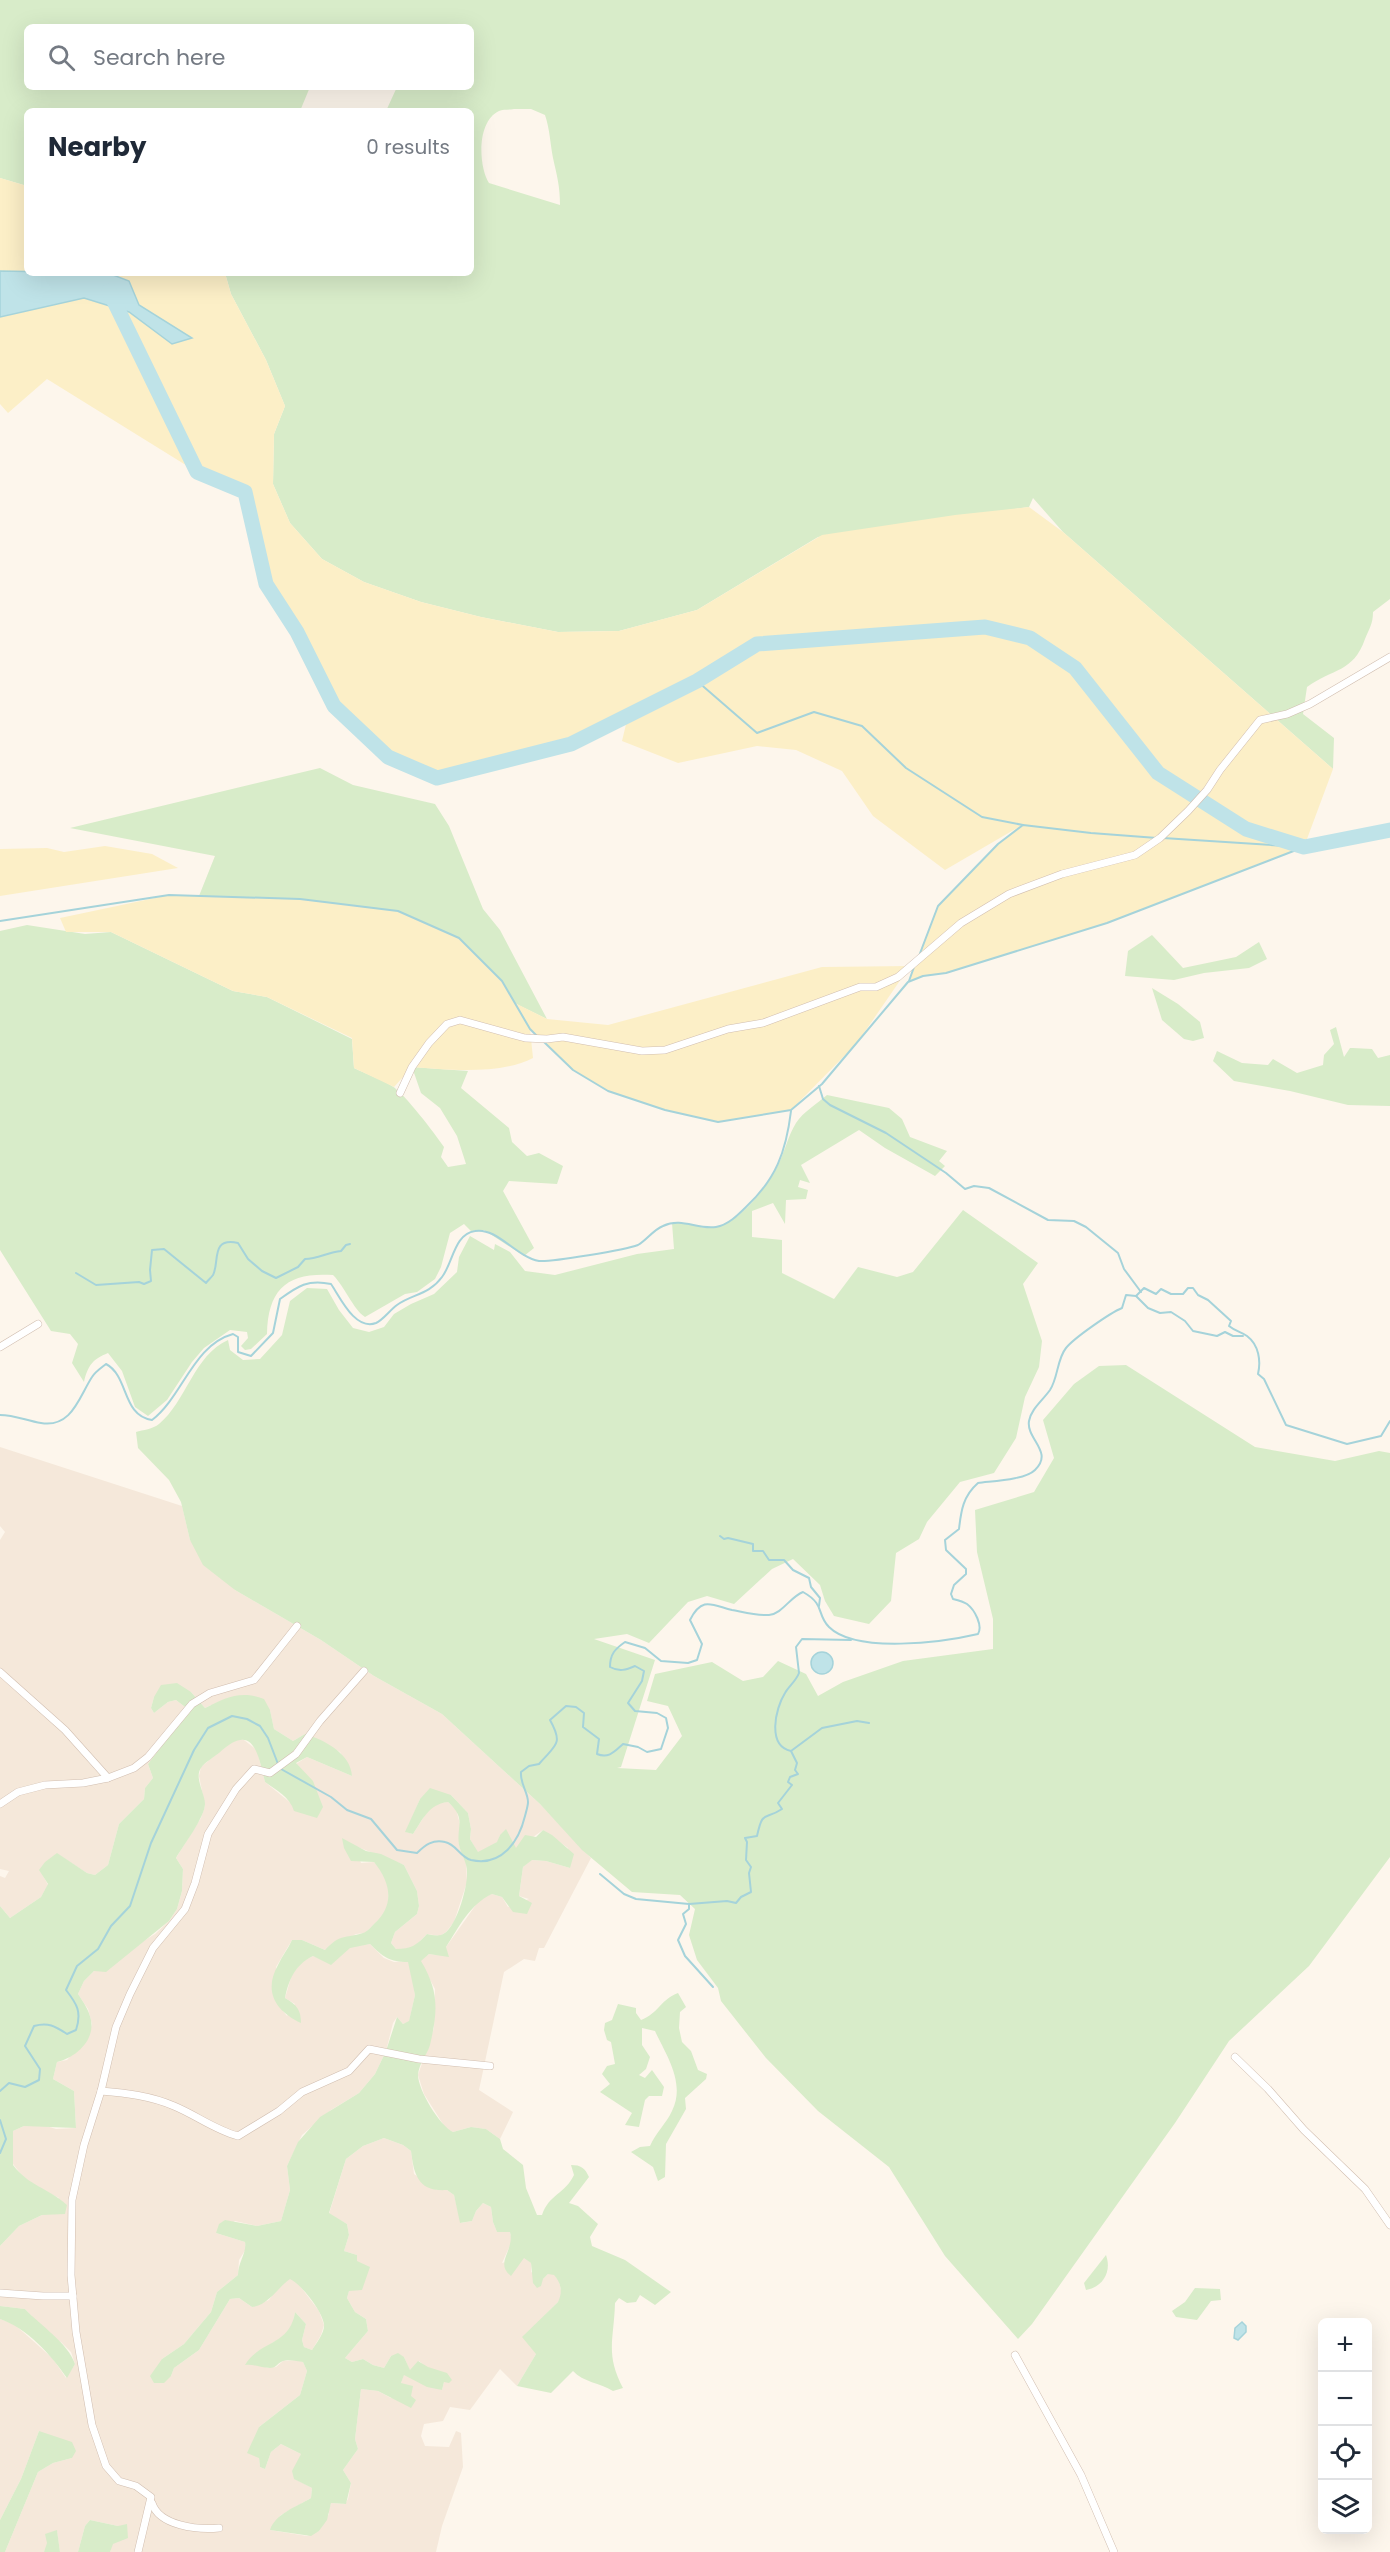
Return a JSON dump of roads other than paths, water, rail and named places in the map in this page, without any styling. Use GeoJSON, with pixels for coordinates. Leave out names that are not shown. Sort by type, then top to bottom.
{"type":"FeatureCollection","features":[{"type":"Feature","properties":{"kind":"street"},"geometry":{"type":"LineString","coordinates":[[400,1093],[412,1067],[429,1043],[447,1024],[460,1020],[525,1038],[563,1037],[642,1051],[665,1050],[728,1029],[763,1023],[860,987],[876,987],[898,977],[961,923],[1009,894],[1062,874],[1135,855],[1160,838],[1188,811],[1207,790],[1260,720],[1287,714],[1310,705],[1390,657]]}},
{"type":"Feature","properties":{"kind":"street"},"geometry":{"type":"LineString","coordinates":[[0,1347],[38,1324]]}},
{"type":"Feature","properties":{"kind":"street"},"geometry":{"type":"LineString","coordinates":[[0,1804],[18,1792],[45,1785],[83,1783],[108,1778],[134,1768],[148,1757],[192,1704],[210,1693],[254,1680],[297,1626]]}},
{"type":"Feature","properties":{"kind":"street"},"geometry":{"type":"LineString","coordinates":[[219,2528],[190,2527],[163,2518],[153,2506],[151,2497],[136,2486],[119,2481],[106,2466],[92,2425],[76,2332],[73,2296],[72,2200],[84,2145],[101,2091],[116,2027],[153,1947],[185,1909],[195,1883],[208,1834],[230,1798],[254,1769],[270,1773],[296,1754],[320,1721],[364,1671]]}},
{"type":"Feature","properties":{"kind":"street"},"geometry":{"type":"LineString","coordinates":[[0,1672],[64,1730],[108,1778]]}},
{"type":"Feature","properties":{"kind":"street"},"geometry":{"type":"LineString","coordinates":[[101,2091],[138,2094],[173,2105],[225,2132],[238,2136],[279,2111],[302,2092],[349,2071],[369,2049],[419,2059],[490,2066]]}},
{"type":"Feature","properties":{"kind":"street"},"geometry":{"type":"LineString","coordinates":[[1235,2057],[1268,2089],[1304,2130],[1365,2189],[1390,2224]]}},
{"type":"Feature","properties":{"kind":"street"},"geometry":{"type":"LineString","coordinates":[[0,2293],[73,2296]]}},
{"type":"Feature","properties":{"kind":"street"},"geometry":{"type":"LineString","coordinates":[[1015,2355],[1081,2475],[1114,2552]]}},
{"type":"Feature","properties":{"kind":"street"},"geometry":{"type":"LineString","coordinates":[[138,2552],[151,2497]]}},
{"type":"Feature","properties":{"kind":"water"},"geometry":{"type":"Polygon","coordinates":[[[0,271],[24,271],[24,276],[116,276],[129,281],[139,305],[192,338],[172,344],[129,312],[84,298],[0,317],[0,271]]]}},
{"type":"Feature","properties":{"kind":"water"},"geometry":{"type":"Polygon","coordinates":[[[822,1652],[830,1655],[833,1663],[830,1671],[822,1674],[814,1671],[811,1663],[814,1655],[822,1652]]]}},
{"type":"Feature","properties":{"kind":"water"},"geometry":{"type":"Polygon","coordinates":[[[1242,2322],[1246,2326],[1246,2332],[1238,2340],[1234,2338],[1235,2328],[1242,2322]]]}},
{"type":"Feature","properties":{"kind":"waterway"},"geometry":{"type":"LineString","coordinates":[[109,291],[197,472],[245,492],[266,584],[297,632],[334,706],[388,757],[437,778],[571,744],[697,681],[757,644],[985,627],[1030,638],[1075,668],[1158,773],[1246,829],[1304,847],[1390,830]]}},
{"type":"Feature","properties":{"kind":"waterway"},"geometry":{"type":"LineString","coordinates":[[697,681],[757,733],[814,712],[862,726],[906,768],[982,817],[1023,825]]}},
{"type":"Feature","properties":{"kind":"waterway"},"geometry":{"type":"LineString","coordinates":[[919,956],[938,906],[998,844],[1023,825],[1157,838]]}},
{"type":"Feature","properties":{"kind":"waterway"},"geometry":{"type":"LineString","coordinates":[[1163,838],[1301,847]]}},
{"type":"Feature","properties":{"kind":"waterway"},"geometry":{"type":"LineString","coordinates":[[544,1042],[573,1070],[608,1091],[665,1110],[718,1122],[791,1110],[822,1084],[908,982],[923,976],[946,973],[1107,923],[1304,847]]}},
{"type":"Feature","properties":{"kind":"waterway"},"geometry":{"type":"LineString","coordinates":[[0,921],[169,895],[300,899],[398,911],[459,938],[502,981],[530,1029],[537,1036]]}},
{"type":"Feature","properties":{"kind":"waterway"},"geometry":{"type":"LineString","coordinates":[[909,981],[914,967]]}},
{"type":"Feature","properties":{"kind":"waterway"},"geometry":{"type":"LineString","coordinates":[[819,1086],[823,1099],[830,1105],[886,1133],[946,1173],[965,1189],[974,1186],[989,1188],[1048,1220],[1074,1221],[1086,1227],[1118,1253],[1124,1269],[1141,1292]]}},
{"type":"Feature","properties":{"kind":"waterway"},"geometry":{"type":"LineString","coordinates":[[0,1415],[41,1423],[60,1421],[73,1409],[93,1375],[106,1364],[119,1377],[135,1411],[142,1417],[152,1420],[163,1410],[198,1360],[219,1340],[233,1334],[238,1337],[238,1352],[251,1356],[273,1333],[280,1299],[292,1290],[316,1282],[331,1284],[355,1318],[368,1324],[376,1323],[397,1305],[437,1283],[446,1271],[458,1243],[468,1233],[475,1231],[491,1233],[522,1254],[539,1261],[546,1261],[604,1253],[638,1245],[656,1230],[670,1224],[720,1226],[743,1210],[772,1175],[786,1139],[791,1111]]}},
{"type":"Feature","properties":{"kind":"waterway"},"geometry":{"type":"LineString","coordinates":[[76,1273],[96,1285],[139,1282],[144,1284],[151,1281],[152,1250],[164,1249],[206,1283],[215,1270],[220,1247],[229,1242],[238,1243],[248,1259],[262,1271],[276,1278],[298,1267],[305,1259],[341,1251],[350,1244]]}},
{"type":"Feature","properties":{"kind":"waterway"},"geometry":{"type":"LineString","coordinates":[[281,1769],[331,1797],[347,1810],[371,1819],[397,1850],[417,1853],[430,1843],[441,1841],[449,1843],[471,1860],[492,1860],[507,1850],[518,1834],[528,1802],[521,1772],[529,1766],[539,1764],[556,1744],[556,1735],[550,1720],[566,1706],[576,1707],[584,1713],[583,1727],[599,1739],[597,1754],[608,1755],[623,1744],[638,1747],[647,1752],[661,1749],[668,1728],[666,1718],[657,1713],[635,1711],[628,1703],[642,1681],[644,1671],[635,1666],[622,1670],[613,1669],[610,1667],[612,1655],[625,1642],[645,1648],[661,1661],[688,1663],[697,1660],[702,1644],[690,1620],[694,1612],[703,1605],[769,1615],[778,1612],[803,1592],[818,1605],[829,1627],[859,1641],[901,1644],[978,1634],[979,1623],[973,1610],[966,1603],[953,1599],[951,1594],[954,1585],[966,1574],[966,1569],[946,1550],[945,1540],[959,1529],[966,1499],[978,1483],[1016,1478],[1035,1470],[1042,1457],[1031,1434],[1029,1421],[1053,1385],[1063,1352],[1084,1332],[1122,1308],[1126,1295],[1136,1296],[1144,1288],[1156,1294],[1161,1289],[1171,1294],[1183,1294],[1188,1288],[1193,1288],[1198,1295],[1208,1300],[1231,1321],[1229,1326],[1247,1336],[1254,1344],[1258,1354],[1258,1374],[1264,1379],[1286,1425],[1347,1444],[1381,1436],[1390,1421]]}},
{"type":"Feature","properties":{"kind":"waterway"},"geometry":{"type":"LineString","coordinates":[[1136,1296],[1148,1308],[1160,1313],[1171,1312],[1185,1321],[1193,1331],[1217,1336],[1225,1332],[1233,1336],[1243,1336]]}},
{"type":"Feature","properties":{"kind":"waterway"},"geometry":{"type":"LineString","coordinates":[[720,1536],[724,1539],[753,1544],[753,1551],[763,1551],[769,1560],[784,1560],[793,1570],[809,1578],[811,1587],[820,1598],[819,1606]]}},
{"type":"Feature","properties":{"kind":"waterway"},"geometry":{"type":"LineString","coordinates":[[600,1874],[624,1894],[636,1899],[689,1904],[727,1901],[736,1903],[741,1897],[751,1892],[749,1873],[751,1867],[746,1860],[747,1842],[745,1838],[757,1836],[763,1819],[782,1809],[778,1803],[792,1785],[788,1782],[790,1777],[798,1774],[795,1770],[797,1763],[791,1751],[783,1748],[779,1742],[775,1726],[781,1700],[799,1673],[796,1647],[802,1639],[851,1640]]}},
{"type":"Feature","properties":{"kind":"waterway"},"geometry":{"type":"LineString","coordinates":[[0,2091],[9,2083],[25,2087],[39,2080],[40,2069],[25,2046],[34,2026],[43,2024],[67,2034],[76,2030],[79,2018],[77,2008],[66,1990],[77,1966],[98,1949],[111,1926],[130,1906],[151,1843],[194,1750],[208,1728],[232,1716],[247,1719],[260,1726],[268,1738],[278,1764]]}},
{"type":"Feature","properties":{"kind":"waterway"},"geometry":{"type":"LineString","coordinates":[[791,1751],[822,1728],[857,1721],[869,1723]]}},
{"type":"Feature","properties":{"kind":"waterway"},"geometry":{"type":"LineString","coordinates":[[689,1905],[689,1909],[683,1914],[686,1924],[678,1940],[685,1956],[713,1987]]}},
{"type":"Feature","properties":{"kind":"waterway"},"geometry":{"type":"LineString","coordinates":[[0,2120],[6,2139],[0,2153]]}}]}
